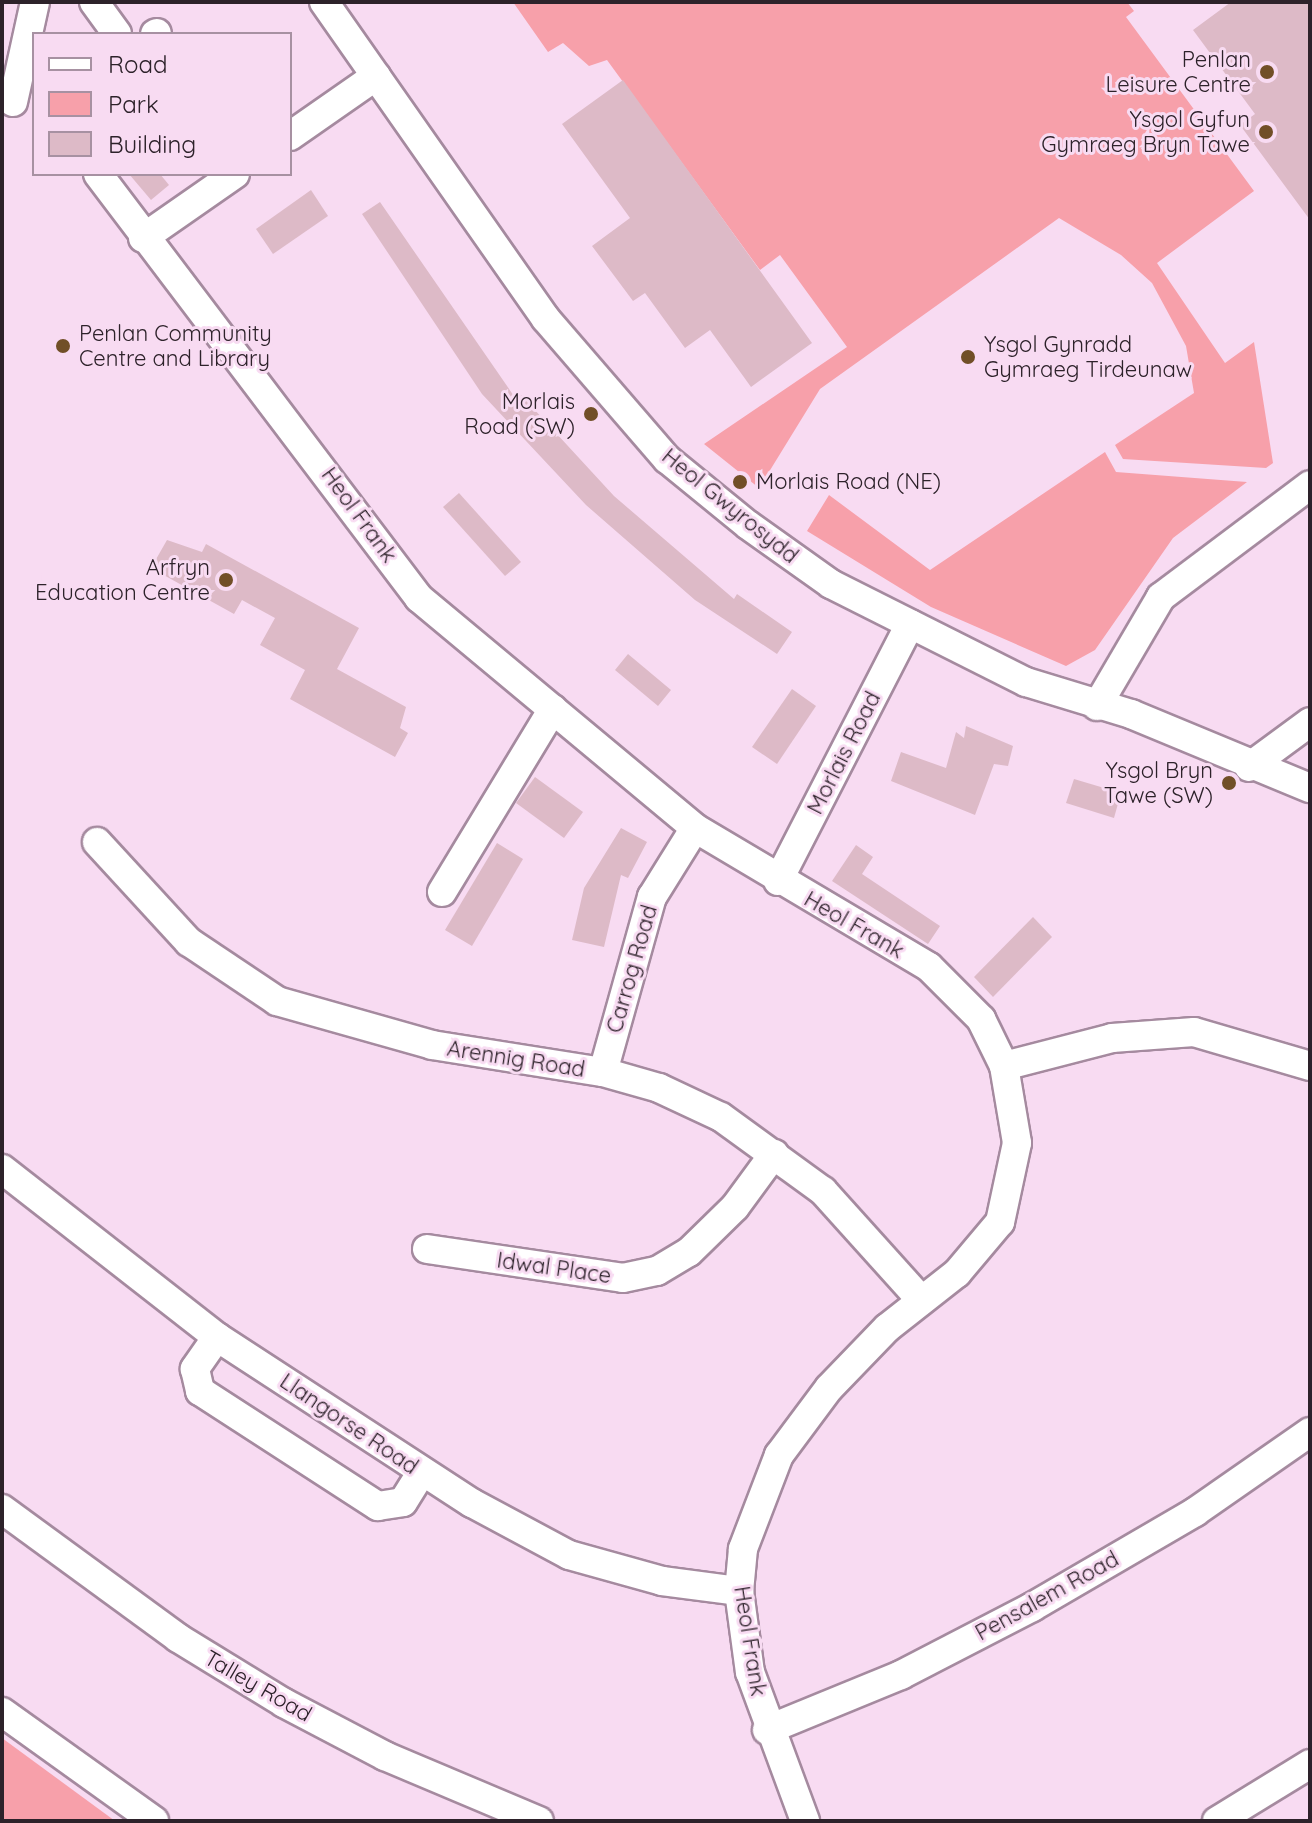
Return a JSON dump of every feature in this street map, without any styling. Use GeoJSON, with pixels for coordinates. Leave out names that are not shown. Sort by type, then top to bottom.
{"type":"FeatureCollection","features":[{"type":"Feature","properties":{"kind":"street"},"geometry":{"type":"LineString","coordinates":[[16,105],[35,2]]}},
{"type":"Feature","properties":{"kind":"street"},"geometry":{"type":"LineString","coordinates":[[94,2],[116,32]]}},
{"type":"Feature","properties":{"kind":"street","name":"Heol Gwyrosydd"},"geometry":{"type":"LineString","coordinates":[[324,2],[546,319],[667,459],[831,584],[1026,682],[1131,714],[1249,767],[1310,788]]}},
{"type":"Feature","properties":{"kind":"street"},"geometry":{"type":"LineString","coordinates":[[292,135],[376,76]]}},
{"type":"Feature","properties":{"kind":"street","name":"Heol Frank"},"geometry":{"type":"LineString","coordinates":[[99,176],[143,238],[251,369],[419,598],[695,828],[778,881],[929,967],[981,1019],[1004,1066],[1017,1143],[1000,1222],[957,1273],[921,1300],[829,1388],[779,1455],[743,1549],[739,1591],[750,1672],[767,1730],[805,1821]]}},
{"type":"Feature","properties":{"kind":"street"},"geometry":{"type":"LineString","coordinates":[[143,238],[232,176]]}},
{"type":"Feature","properties":{"kind":"street"},"geometry":{"type":"LineString","coordinates":[[1097,706],[1161,597],[1310,485]]}},
{"type":"Feature","properties":{"kind":"street","name":"Morlais Road"},"geometry":{"type":"LineString","coordinates":[[778,881],[910,624]]}},
{"type":"Feature","properties":{"kind":"street"},"geometry":{"type":"LineString","coordinates":[[442,892],[553,709]]}},
{"type":"Feature","properties":{"kind":"street"},"geometry":{"type":"LineString","coordinates":[[1249,767],[1310,722]]}},
{"type":"Feature","properties":{"kind":"street","name":"Carrog Road"},"geometry":{"type":"LineString","coordinates":[[603,1072],[652,897],[695,828]]}},
{"type":"Feature","properties":{"kind":"street","name":"Arennig Road"},"geometry":{"type":"LineString","coordinates":[[97,842],[189,942],[277,1001],[432,1045],[603,1072],[659,1088],[721,1117],[823,1191],[921,1300]]}},
{"type":"Feature","properties":{"kind":"street"},"geometry":{"type":"LineString","coordinates":[[1004,1066],[1112,1038],[1194,1032],[1310,1066]]}},
{"type":"Feature","properties":{"kind":"street","name":"Idwal Place"},"geometry":{"type":"LineString","coordinates":[[427,1249],[623,1278],[657,1271],[689,1252],[735,1207],[774,1154]]}},
{"type":"Feature","properties":{"kind":"street","name":"Llangorse Road"},"geometry":{"type":"LineString","coordinates":[[2,1169],[217,1337],[421,1473],[569,1555],[662,1581],[739,1591]]}},
{"type":"Feature","properties":{"kind":"street"},"geometry":{"type":"LineString","coordinates":[[217,1337],[195,1369],[200,1391],[378,1506],[403,1502],[421,1473]]}},
{"type":"Feature","properties":{"kind":"street","name":"Pensalem Road"},"geometry":{"type":"LineString","coordinates":[[767,1730],[901,1675],[1032,1607],[1195,1512],[1310,1432]]}},
{"type":"Feature","properties":{"kind":"street","name":"Talley Road"},"geometry":{"type":"LineString","coordinates":[[2,1509],[178,1638],[284,1703],[385,1756],[539,1821]]}},
{"type":"Feature","properties":{"kind":"street"},"geometry":{"type":"LineString","coordinates":[[2,1712],[144,1818]]}},
{"type":"Feature","properties":{"kind":"street"},"geometry":{"type":"LineString","coordinates":[[1217,1821],[1310,1764]]}},
{"type":"Feature","properties":{"kind":"green space"},"geometry":{"type":"Polygon","coordinates":[[[513,2],[1127,2],[1134,11],[1126,17],[1254,191],[1157,263],[1225,363],[1254,342],[1273,463],[1266,468],[1123,459],[1115,445],[1194,393],[1186,346],[1152,283],[1121,255],[1059,218],[820,389],[759,488],[704,444],[847,347],[780,255],[760,270],[607,60],[589,66],[563,43],[548,52],[513,2]]]}},
{"type":"Feature","properties":{"kind":"green space"},"geometry":{"type":"Polygon","coordinates":[[[1105,452],[1116,472],[1247,482],[1173,538],[1095,650],[1066,666],[931,607],[807,531],[829,495],[930,570],[1105,452]]]}},
{"type":"Feature","properties":{"kind":"green space"},"geometry":{"type":"Polygon","coordinates":[[[2,1738],[111,1818],[115,1821],[2,1821],[2,1738]]]}},
{"type":"Feature","properties":{"kind":"building","name":"Ysgol Gyfun Gymraeg Bryn Tawe"},"geometry":{"type":"Polygon","coordinates":[[[1231,2],[1310,2],[1310,220],[1240,125],[1255,114],[1193,30],[1231,2]]]}},
{"type":"Feature","properties":{"kind":"building"},"geometry":{"type":"Polygon","coordinates":[[[623,80],[812,343],[751,387],[710,330],[685,348],[645,293],[633,301],[592,246],[630,218],[562,124],[623,80]]]}},
{"type":"Feature","properties":{"kind":"building"},"geometry":{"type":"Polygon","coordinates":[[[131,176],[162,176],[169,185],[151,200],[131,176]]]}},
{"type":"Feature","properties":{"kind":"building"},"geometry":{"type":"Polygon","coordinates":[[[311,190],[328,216],[273,254],[256,229],[311,190]]]}},
{"type":"Feature","properties":{"kind":"building"},"geometry":{"type":"Polygon","coordinates":[[[380,202],[516,399],[521,395],[614,496],[734,599],[737,594],[792,632],[777,654],[695,600],[586,505],[482,394],[362,214],[380,202]]]}},
{"type":"Feature","properties":{"kind":"building"},"geometry":{"type":"Polygon","coordinates":[[[459,493],[521,562],[505,576],[443,507],[459,493]]]}},
{"type":"Feature","properties":{"kind":"building"},"geometry":{"type":"Polygon","coordinates":[[[167,540],[202,552],[206,544],[359,628],[337,669],[406,707],[400,728],[408,733],[395,757],[290,699],[305,670],[260,645],[275,618],[242,600],[234,614],[151,568],[167,540]]]}},
{"type":"Feature","properties":{"kind":"building"},"geometry":{"type":"Polygon","coordinates":[[[628,654],[671,690],[658,706],[615,670],[628,654]]]}},
{"type":"Feature","properties":{"kind":"building"},"geometry":{"type":"Polygon","coordinates":[[[792,689],[816,706],[777,764],[752,747],[792,689]]]}},
{"type":"Feature","properties":{"kind":"building"},"geometry":{"type":"Polygon","coordinates":[[[966,726],[1013,746],[1008,766],[994,764],[975,815],[891,781],[901,752],[946,768],[956,732],[964,738],[966,726]]]}},
{"type":"Feature","properties":{"kind":"building"},"geometry":{"type":"Polygon","coordinates":[[[535,777],[583,812],[564,838],[516,803],[535,777]]]}},
{"type":"Feature","properties":{"kind":"building"},"geometry":{"type":"Polygon","coordinates":[[[1074,779],[1121,793],[1114,818],[1066,803],[1074,779]]]}},
{"type":"Feature","properties":{"kind":"building"},"geometry":{"type":"Polygon","coordinates":[[[621,828],[647,842],[628,878],[621,875],[604,947],[572,940],[584,888],[621,828]]]}},
{"type":"Feature","properties":{"kind":"building"},"geometry":{"type":"Polygon","coordinates":[[[497,843],[523,859],[472,946],[445,930],[497,843]]]}},
{"type":"Feature","properties":{"kind":"building"},"geometry":{"type":"Polygon","coordinates":[[[856,845],[873,857],[862,874],[940,926],[928,944],[832,881],[856,845]]]}},
{"type":"Feature","properties":{"kind":"building"},"geometry":{"type":"Polygon","coordinates":[[[1033,917],[1052,937],[993,997],[974,977],[1033,917]]]}},
{"type":"Feature","properties":{"kind":"place","name":"Penlan Leisure Centre"},"geometry":{"type":"Point","coordinates":[1267,72]}},
{"type":"Feature","properties":{"kind":"place","name":"Ysgol Gyfun Gymraeg Bryn Tawe"},"geometry":{"type":"Point","coordinates":[1266,132]}},
{"type":"Feature","properties":{"kind":"place","name":"Penlan Community Centre and Library"},"geometry":{"type":"Point","coordinates":[63,346]}},
{"type":"Feature","properties":{"kind":"place","name":"Ysgol Gynradd Gymraeg Tirdeunaw"},"geometry":{"type":"Point","coordinates":[968,357]}},
{"type":"Feature","properties":{"kind":"place","name":"Morlais Road (SW)"},"geometry":{"type":"Point","coordinates":[591,414]}},
{"type":"Feature","properties":{"kind":"place","name":"Morlais Road (NE)"},"geometry":{"type":"Point","coordinates":[740,482]}},
{"type":"Feature","properties":{"kind":"place","name":"Arfryn Education Centre"},"geometry":{"type":"Point","coordinates":[226,580]}},
{"type":"Feature","properties":{"kind":"place","name":"Ysgol Bryn Tawe (SW)"},"geometry":{"type":"Point","coordinates":[1229,783]}}]}
